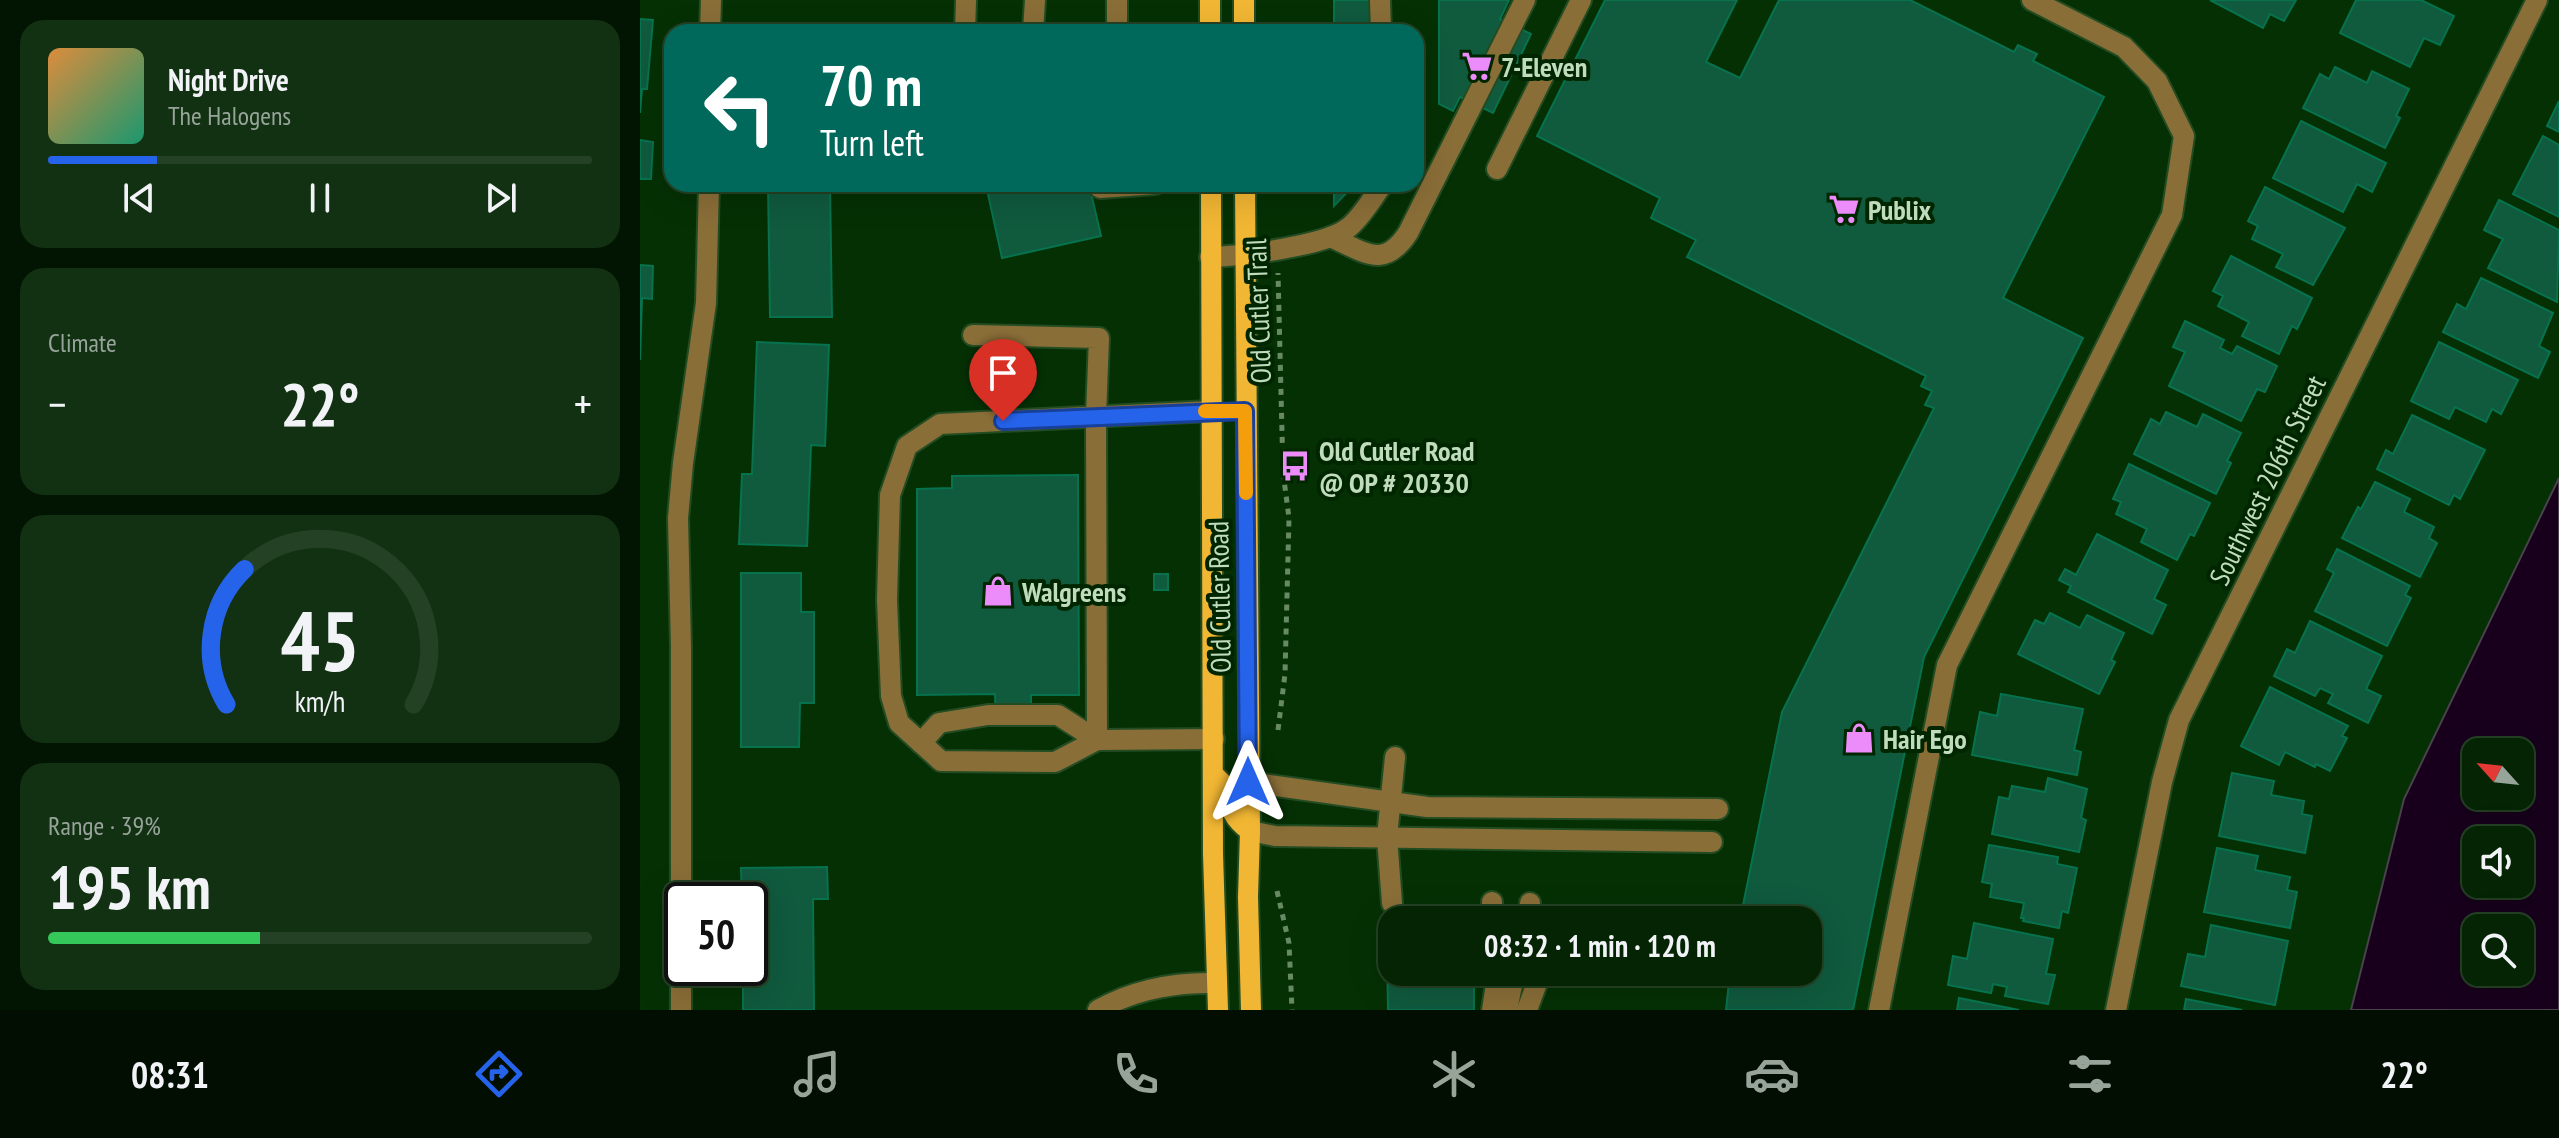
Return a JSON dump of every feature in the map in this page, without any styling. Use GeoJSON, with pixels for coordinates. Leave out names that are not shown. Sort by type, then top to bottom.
{"type":"FeatureCollection","features":[{"type":"Feature","properties":{"kind":"main road"},"geometry":{"type":"LineString","coordinates":[[1210,0],[1210,24]]}},
{"type":"Feature","properties":{"kind":"main road"},"geometry":{"type":"LineString","coordinates":[[1244,0],[1244,24]]}},
{"type":"Feature","properties":{"kind":"main road","name":"Old Cutler Road"},"geometry":{"type":"LineString","coordinates":[[1211,192],[1213,774],[1218,1010]]}},
{"type":"Feature","properties":{"kind":"main road","name":"Old Cutler Road"},"geometry":{"type":"LineString","coordinates":[[1245,192],[1251,1010]]}},
{"type":"Feature","properties":{"kind":"main road"},"geometry":{"type":"LineString","coordinates":[[1212,411],[1245,411]]}},
{"type":"Feature","properties":{"kind":"main road"},"geometry":{"type":"LineString","coordinates":[[1213,774],[1229,790],[1229,800],[1237,821],[1250,831]]}},
{"type":"Feature","properties":{"kind":"street"},"geometry":{"type":"LineString","coordinates":[[710,24],[711,0]]}},
{"type":"Feature","properties":{"kind":"street"},"geometry":{"type":"LineString","coordinates":[[965,24],[966,0]]}},
{"type":"Feature","properties":{"kind":"street"},"geometry":{"type":"LineString","coordinates":[[1034,24],[1035,0]]}},
{"type":"Feature","properties":{"kind":"street"},"geometry":{"type":"LineString","coordinates":[[1117,0],[1117,24]]}},
{"type":"Feature","properties":{"kind":"street"},"geometry":{"type":"LineString","coordinates":[[1380,0],[1381,24]]}},
{"type":"Feature","properties":{"kind":"street"},"geometry":{"type":"LineString","coordinates":[[1330,237],[1377,256],[1390,254],[1398,248],[1525,0]]}},
{"type":"Feature","properties":{"kind":"street"},"geometry":{"type":"LineString","coordinates":[[1497,169],[1581,0]]}},
{"type":"Feature","properties":{"kind":"street"},"geometry":{"type":"LineString","coordinates":[[1879,1010],[1947,665],[2172,215],[2175,199],[2184,136],[2157,81],[2124,47],[2032,0]]}},
{"type":"Feature","properties":{"kind":"street","name":"Southwest 206th Street"},"geometry":{"type":"LineString","coordinates":[[2116,1010],[2156,809],[2179,720],[2537,0]]}},
{"type":"Feature","properties":{"kind":"street"},"geometry":{"type":"LineString","coordinates":[[681,1010],[678,518],[706,303],[709,192]]}},
{"type":"Feature","properties":{"kind":"street"},"geometry":{"type":"LineString","coordinates":[[1210,257],[1244,256],[1330,237],[1349,227],[1377,192]]}},
{"type":"Feature","properties":{"kind":"street"},"geometry":{"type":"LineString","coordinates":[[973,335],[1099,338],[1096,416],[1097,740]]}},
{"type":"Feature","properties":{"kind":"street"},"geometry":{"type":"LineString","coordinates":[[1212,411],[940,424],[907,446],[890,495],[887,600],[891,696],[899,723],[941,761],[1055,762],[1097,740],[1214,739]]}},
{"type":"Feature","properties":{"kind":"street"},"geometry":{"type":"LineString","coordinates":[[921,743],[939,723],[988,715],[1058,715],[1097,740]]}},
{"type":"Feature","properties":{"kind":"street"},"geometry":{"type":"LineString","coordinates":[[1392,903],[1387,837],[1395,757]]}},
{"type":"Feature","properties":{"kind":"street"},"geometry":{"type":"LineString","coordinates":[[1248,782],[1427,807],[1718,809]]}},
{"type":"Feature","properties":{"kind":"street"},"geometry":{"type":"LineString","coordinates":[[1250,831],[1275,836],[1712,842]]}},
{"type":"Feature","properties":{"kind":"street"},"geometry":{"type":"LineString","coordinates":[[1098,1010],[1136,993],[1172,983],[1216,983]]}},
{"type":"Feature","properties":{"kind":"street"},"geometry":{"type":"LineString","coordinates":[[1492,1010],[1504,984],[1507,1010]]}},
{"type":"Feature","properties":{"kind":"street"},"geometry":{"type":"LineString","coordinates":[[1527,1010],[1536,986]]}},
{"type":"Feature","properties":{"kind":"path","name":"Old Cutler Trail"},"geometry":{"type":"LineString","coordinates":[[1277,249],[1283,472],[1289,518],[1285,674],[1277,737]]}},
{"type":"Feature","properties":{"kind":"path"},"geometry":{"type":"LineString","coordinates":[[1274,880],[1289,943],[1292,1010]]}},
{"type":"Feature","properties":{"kind":"shaded area"},"geometry":{"type":"Polygon","coordinates":[[[2559,478],[2559,1010],[2351,1010],[2404,799],[2559,478]]]}},
{"type":"Feature","properties":{"kind":"building"},"geometry":{"type":"Polygon","coordinates":[[[1334,0],[1370,0],[1370,24],[1334,24],[1334,0]]]}},
{"type":"Feature","properties":{"kind":"building","name":"7-Eleven"},"geometry":{"type":"Polygon","coordinates":[[[1439,0],[1509,0],[1500,19],[1531,34],[1493,113],[1460,97],[1453,111],[1439,104],[1439,0]]]}},
{"type":"Feature","properties":{"kind":"building"},"geometry":{"type":"Polygon","coordinates":[[[1605,0],[1737,0],[1706,62],[1740,78],[1779,0],[1910,0],[2014,52],[2018,45],[2037,54],[2033,61],[2104,97],[2003,298],[2083,338],[1924,657],[1853,1010],[1726,1010],[1729,986],[1822,986],[1822,906],[1743,906],[1782,712],[1934,408],[1925,405],[1932,391],[1921,386],[1926,376],[1687,257],[1696,240],[1651,218],[1660,198],[1537,136],[1605,0]]]}},
{"type":"Feature","properties":{"kind":"building"},"geometry":{"type":"Polygon","coordinates":[[[2210,0],[2296,0],[2284,21],[2270,14],[2263,28],[2210,0]]]}},
{"type":"Feature","properties":{"kind":"building"},"geometry":{"type":"Polygon","coordinates":[[[2356,0],[2421,0],[2454,16],[2440,45],[2424,38],[2410,67],[2340,33],[2356,0]]]}},
{"type":"Feature","properties":{"kind":"building"},"geometry":{"type":"Polygon","coordinates":[[[640,19],[653,20],[647,89],[642,89],[640,113],[640,19]]]}},
{"type":"Feature","properties":{"kind":"building"},"geometry":{"type":"Polygon","coordinates":[[[2335,67],[2367,83],[2372,71],[2409,89],[2396,116],[2400,118],[2385,148],[2303,108],[2320,74],[2329,79],[2335,67]]]}},
{"type":"Feature","properties":{"kind":"building"},"geometry":{"type":"Polygon","coordinates":[[[2559,101],[2559,132],[2547,126],[2559,101]]]}},
{"type":"Feature","properties":{"kind":"building"},"geometry":{"type":"Polygon","coordinates":[[[2301,121],[2386,163],[2372,192],[2357,184],[2343,212],[2273,178],[2301,121]]]}},
{"type":"Feature","properties":{"kind":"building"},"geometry":{"type":"Polygon","coordinates":[[[2543,136],[2559,145],[2559,217],[2513,194],[2543,136]]]}},
{"type":"Feature","properties":{"kind":"building"},"geometry":{"type":"Polygon","coordinates":[[[640,140],[653,142],[651,179],[640,179],[640,140]]]}},
{"type":"Feature","properties":{"kind":"building"},"geometry":{"type":"Polygon","coordinates":[[[2265,187],[2345,228],[2313,285],[2276,267],[2283,254],[2252,239],[2258,226],[2248,221],[2265,187]]]}},
{"type":"Feature","properties":{"kind":"building"},"geometry":{"type":"Polygon","coordinates":[[[768,192],[830,192],[832,317],[770,317],[768,192]]]}},
{"type":"Feature","properties":{"kind":"building"},"geometry":{"type":"Polygon","coordinates":[[[988,192],[1091,192],[1101,236],[1002,258],[988,192]]]}},
{"type":"Feature","properties":{"kind":"building"},"geometry":{"type":"Polygon","coordinates":[[[1334,192],[1347,192],[1334,206],[1334,192]]]}},
{"type":"Feature","properties":{"kind":"building"},"geometry":{"type":"Polygon","coordinates":[[[2499,200],[2559,230],[2557,302],[2488,268],[2503,239],[2484,230],[2499,200]]]}},
{"type":"Feature","properties":{"kind":"building"},"geometry":{"type":"Polygon","coordinates":[[[2231,256],[2312,298],[2297,329],[2292,326],[2279,354],[2242,336],[2249,322],[2218,306],[2223,296],[2213,291],[2231,256]]]}},
{"type":"Feature","properties":{"kind":"building"},"geometry":{"type":"Polygon","coordinates":[[[640,265],[653,266],[652,299],[642,298],[640,360],[640,265]]]}},
{"type":"Feature","properties":{"kind":"building"},"geometry":{"type":"Polygon","coordinates":[[[2481,278],[2553,313],[2539,346],[2550,352],[2538,378],[2443,332],[2457,304],[2466,309],[2481,278]]]}},
{"type":"Feature","properties":{"kind":"building"},"geometry":{"type":"Polygon","coordinates":[[[2185,321],[2224,340],[2220,348],[2232,354],[2237,346],[2277,366],[2265,392],[2257,389],[2241,421],[2169,386],[2185,352],[2173,347],[2185,321]]]}},
{"type":"Feature","properties":{"kind":"building"},"geometry":{"type":"Polygon","coordinates":[[[757,342],[829,345],[825,446],[811,445],[807,546],[739,544],[742,474],[752,474],[757,342]]]}},
{"type":"Feature","properties":{"kind":"building"},"geometry":{"type":"Polygon","coordinates":[[[2439,342],[2518,380],[2501,414],[2492,409],[2486,422],[2455,407],[2449,419],[2411,401],[2439,342]]]}},
{"type":"Feature","properties":{"kind":"building"},"geometry":{"type":"Polygon","coordinates":[[[2166,412],[2197,427],[2203,414],[2241,433],[2216,494],[2134,454],[2151,419],[2160,424],[2166,412]]]}},
{"type":"Feature","properties":{"kind":"building"},"geometry":{"type":"Polygon","coordinates":[[[2412,415],[2485,450],[2460,499],[2454,495],[2449,505],[2377,469],[2386,450],[2393,454],[2412,415]]]}},
{"type":"Feature","properties":{"kind":"building"},"geometry":{"type":"Polygon","coordinates":[[[2129,464],[2210,503],[2194,536],[2190,534],[2177,560],[2141,542],[2147,529],[2116,514],[2121,502],[2113,499],[2129,464]]]}},
{"type":"Feature","properties":{"kind":"building","name":"Walgreens"},"geometry":{"type":"Polygon","coordinates":[[[1078,475],[1079,695],[1031,695],[1031,724],[996,724],[995,694],[917,695],[917,489],[952,488],[952,476],[1078,475]]]}},
{"type":"Feature","properties":{"kind":"building"},"geometry":{"type":"Polygon","coordinates":[[[2375,482],[2410,499],[2404,512],[2434,527],[2429,538],[2437,543],[2420,577],[2342,538],[2375,482]]]}},
{"type":"Feature","properties":{"kind":"building"},"geometry":{"type":"Polygon","coordinates":[[[2097,534],[2168,570],[2154,599],[2166,605],[2152,634],[2068,592],[2071,586],[2059,580],[2065,569],[2076,575],[2097,534]]]}},
{"type":"Feature","properties":{"kind":"building"},"geometry":{"type":"Polygon","coordinates":[[[2337,549],[2410,586],[2405,595],[2411,598],[2387,646],[2315,611],[2334,573],[2327,569],[2337,549]]]}},
{"type":"Feature","properties":{"kind":"building"},"geometry":{"type":"Polygon","coordinates":[[[741,573],[801,573],[801,612],[814,612],[814,703],[800,703],[799,747],[741,747],[741,573]]]}},
{"type":"Feature","properties":{"kind":"building"},"geometry":{"type":"Polygon","coordinates":[[[1154,574],[1168,574],[1168,590],[1154,590],[1154,574]]]}},
{"type":"Feature","properties":{"kind":"building"},"geometry":{"type":"Polygon","coordinates":[[[2050,613],[2080,628],[2087,615],[2124,633],[2111,660],[2115,662],[2099,694],[2018,654],[2035,620],[2044,624],[2050,613]]]}},
{"type":"Feature","properties":{"kind":"building"},"geometry":{"type":"Polygon","coordinates":[[[2310,621],[2382,656],[2366,689],[2381,696],[2368,723],[2328,703],[2333,694],[2320,688],[2315,696],[2274,676],[2287,649],[2295,653],[2310,621]]]}},
{"type":"Feature","properties":{"kind":"building"},"geometry":{"type":"Polygon","coordinates":[[[2270,687],[2348,726],[2342,736],[2347,738],[2330,771],[2285,752],[2279,765],[2241,746],[2270,687]]]}},
{"type":"Feature","properties":{"kind":"building"},"geometry":{"type":"Polygon","coordinates":[[[2001,694],[2083,709],[2074,750],[2081,752],[2077,775],[1972,755],[1980,712],[1997,716],[2001,694]]]}},
{"type":"Feature","properties":{"kind":"building"},"geometry":{"type":"Polygon","coordinates":[[[2232,773],[2274,781],[2271,795],[2304,801],[2302,814],[2312,816],[2305,853],[2219,836],[2232,773]]]}},
{"type":"Feature","properties":{"kind":"building"},"geometry":{"type":"Polygon","coordinates":[[[2048,778],[2087,789],[2081,818],[2086,820],[2079,852],[1992,834],[1999,797],[2009,799],[2012,786],[2045,792],[2048,778]]]}},
{"type":"Feature","properties":{"kind":"building"},"geometry":{"type":"Polygon","coordinates":[[[1989,845],[2058,857],[2057,864],[2077,868],[2068,913],[2062,911],[2059,928],[2023,921],[2024,903],[1990,897],[1992,884],[1982,882],[1989,845]]]}},
{"type":"Feature","properties":{"kind":"building"},"geometry":{"type":"Polygon","coordinates":[[[2217,848],[2258,856],[2255,870],[2290,877],[2287,890],[2297,892],[2290,928],[2204,912],[2217,848]]]}},
{"type":"Feature","properties":{"kind":"building"},"geometry":{"type":"Polygon","coordinates":[[[827,867],[828,899],[813,899],[814,1010],[743,1010],[743,986],[768,986],[768,882],[741,882],[741,868],[827,867]]]}},
{"type":"Feature","properties":{"kind":"building"},"geometry":{"type":"Polygon","coordinates":[[[1974,923],[2053,939],[2046,974],[2055,975],[2048,1004],[2005,996],[2007,987],[1993,984],[1991,993],[1948,985],[1953,956],[1967,959],[1974,923]]]}},
{"type":"Feature","properties":{"kind":"building"},"geometry":{"type":"Polygon","coordinates":[[[2211,925],[2288,941],[2275,1005],[2181,986],[2188,954],[2205,957],[2211,925]]]}},
{"type":"Feature","properties":{"kind":"building"},"geometry":{"type":"Polygon","coordinates":[[[1388,986],[1474,986],[1474,1010],[1388,1010],[1388,986]]]}},
{"type":"Feature","properties":{"kind":"building"},"geometry":{"type":"Polygon","coordinates":[[[1959,998],[2019,1010],[1957,1010],[1959,998]]]}},
{"type":"Feature","properties":{"kind":"building"},"geometry":{"type":"Polygon","coordinates":[[[2186,999],[2242,1010],[2184,1010],[2186,999]]]}},
{"type":"Feature","properties":{"kind":"slow traffic"},"geometry":{"type":"LineString","coordinates":[[1205,411],[1245,411],[1246,493]]}},
{"type":"Feature","properties":{"kind":"place","name":"7-Eleven"},"geometry":{"type":"Point","coordinates":[1477,66]}},
{"type":"Feature","properties":{"kind":"place","name":"Publix"},"geometry":{"type":"Point","coordinates":[1844,209]}},
{"type":"Feature","properties":{"kind":"place","name":"Old Cutler Road @ OP # 20330"},"geometry":{"type":"Point","coordinates":[1295,466]}},
{"type":"Feature","properties":{"kind":"place","name":"Walgreens"},"geometry":{"type":"Point","coordinates":[998,591]}},
{"type":"Feature","properties":{"kind":"place","name":"Hair Ego"},"geometry":{"type":"Point","coordinates":[1859,738]}},
{"type":"Feature","properties":{"kind":"route"},"geometry":{"type":"LineString","coordinates":[[1003,421],[1245,411],[1248,782]]}}]}
